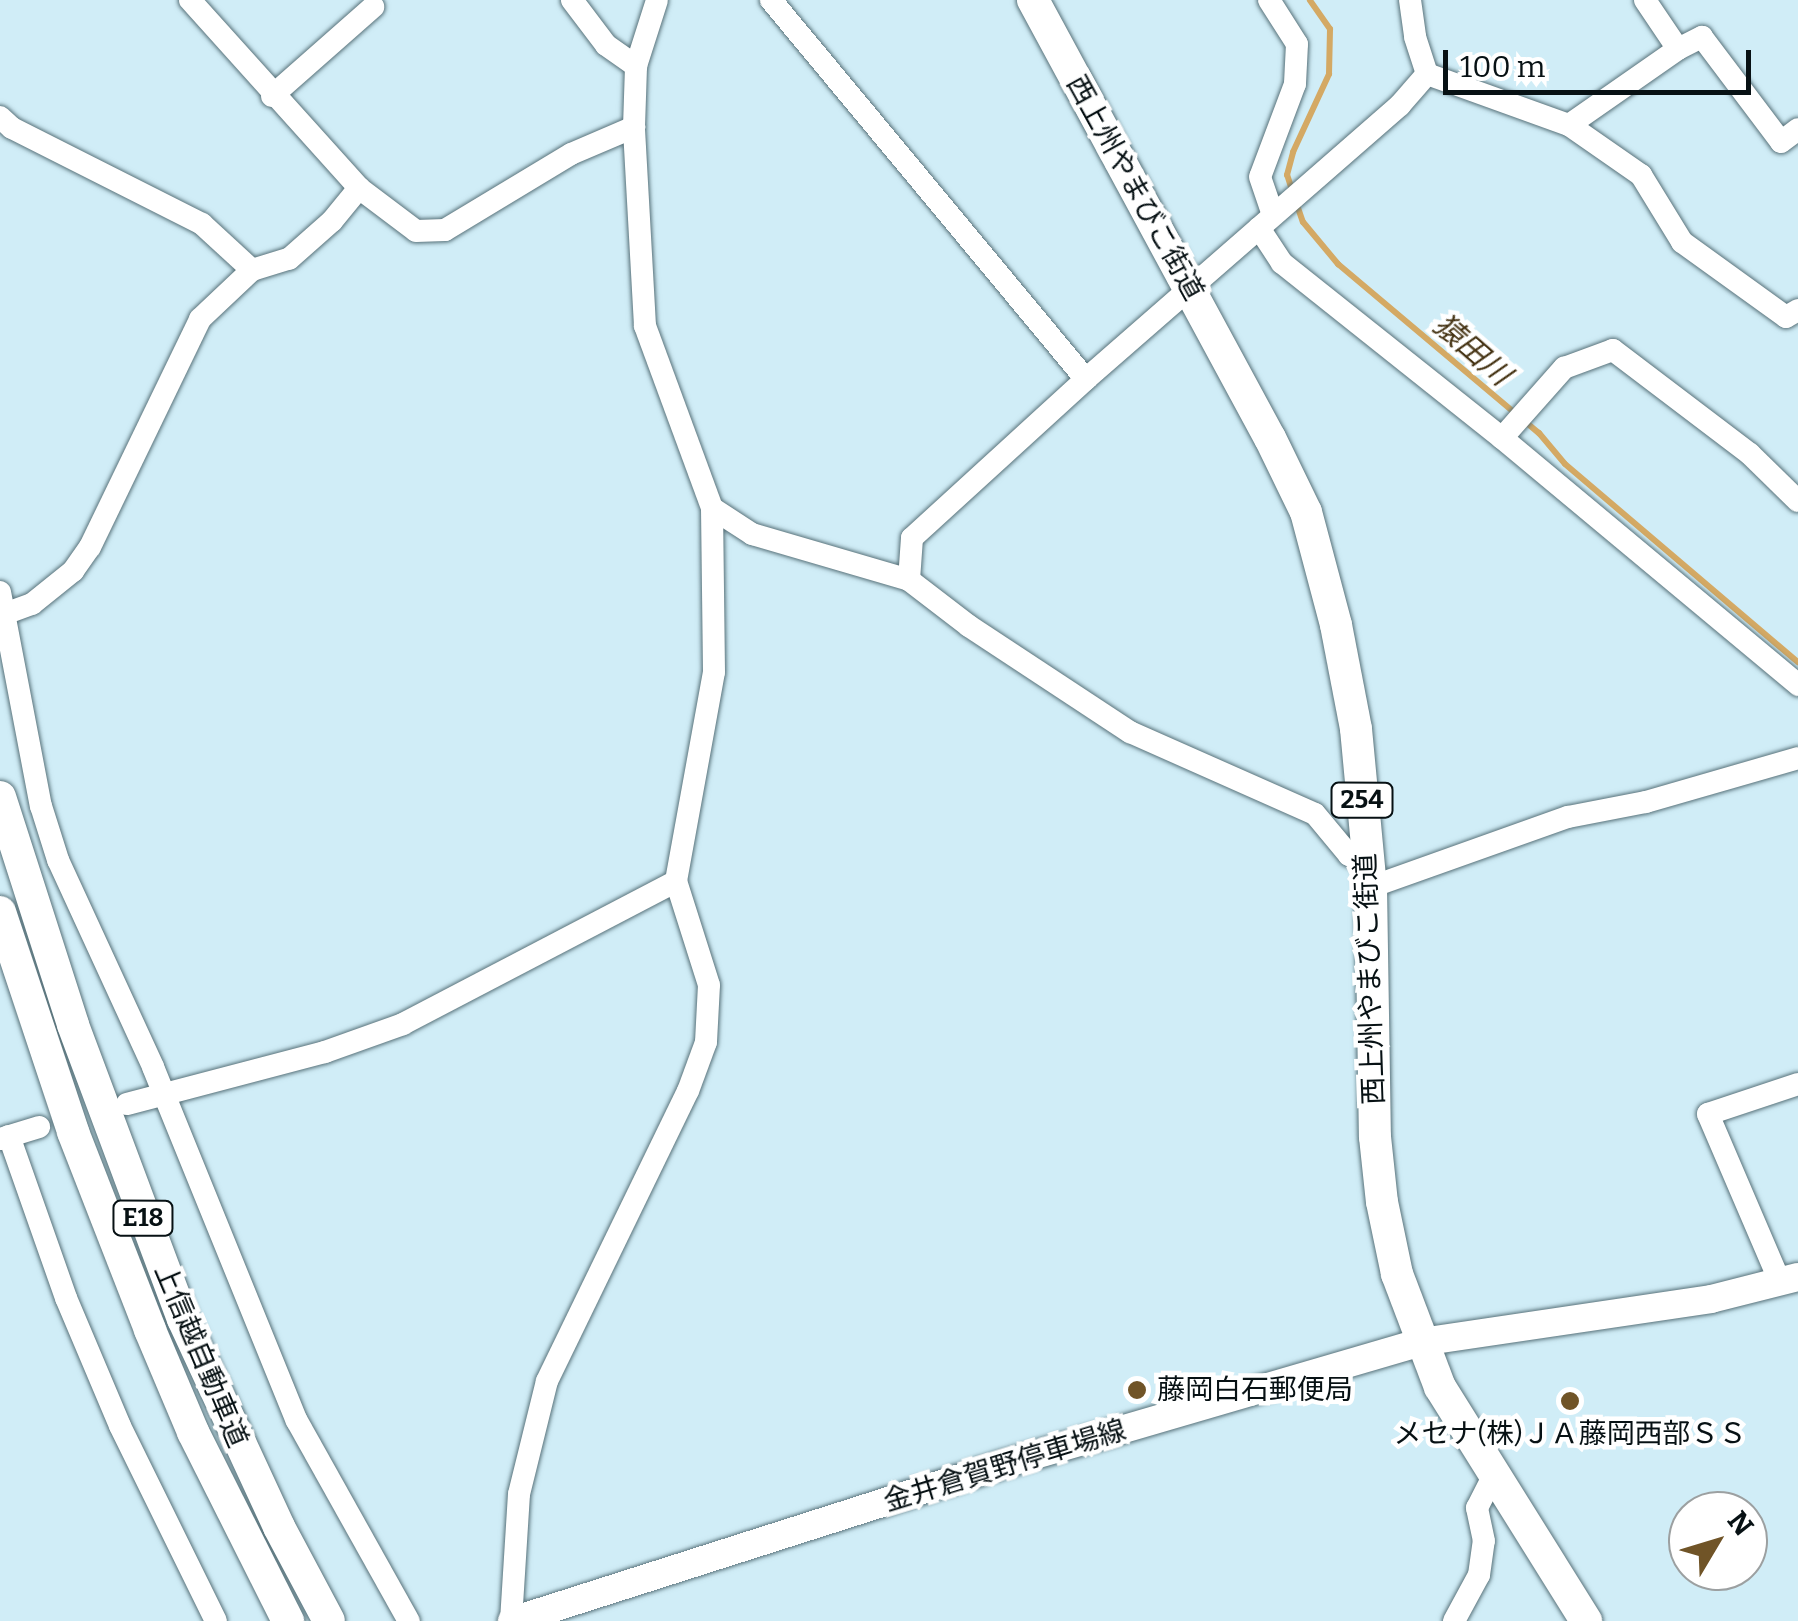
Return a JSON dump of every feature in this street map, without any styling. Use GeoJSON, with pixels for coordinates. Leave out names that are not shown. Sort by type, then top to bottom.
{"type":"FeatureCollection","features":[{"type":"Feature","properties":{"kind":"highway","name":"西上州やまびこ街道"},"geometry":{"type":"LineString","coordinates":[[1032,0],[1306,512],[1336,625],[1356,728],[1369,876],[1375,1137],[1382,1202],[1407,1309],[1440,1387],[1586,1621]]}},
{"type":"Feature","properties":{"kind":"highway","name":"上信越自動車道"},"geometry":{"type":"LineString","coordinates":[[0,796],[84,1058],[183,1320],[279,1527],[330,1621]]}},
{"type":"Feature","properties":{"kind":"highway","name":"上信越自動車道"},"geometry":{"type":"LineString","coordinates":[[0,912],[74,1132],[143,1313],[194,1432],[288,1621]]}},
{"type":"Feature","properties":{"kind":"main road","name":"金井倉賀野停車場線"},"geometry":{"type":"LineString","coordinates":[[511,1621],[1002,1464],[1422,1342],[1710,1298],[1789,1280]]}},
{"type":"Feature","properties":{"kind":"street"},"geometry":{"type":"LineString","coordinates":[[190,0],[272,96],[359,188],[416,231],[445,230],[571,154],[634,127]]}},
{"type":"Feature","properties":{"kind":"street"},"geometry":{"type":"LineString","coordinates":[[572,0],[606,44],[636,66]]}},
{"type":"Feature","properties":{"kind":"street"},"geometry":{"type":"LineString","coordinates":[[511,1621],[519,1494],[548,1381],[688,1091],[706,1042],[710,984],[676,881],[714,672],[712,508],[645,326],[634,127],[636,66],[657,0]]}},
{"type":"Feature","properties":{"kind":"street"},"geometry":{"type":"LineString","coordinates":[[1269,0],[1297,44],[1296,84],[1260,177],[1266,221],[1282,263],[1504,435],[1796,680]]}},
{"type":"Feature","properties":{"kind":"street"},"geometry":{"type":"LineString","coordinates":[[1410,0],[1414,37],[1427,74]]}},
{"type":"Feature","properties":{"kind":"street"},"geometry":{"type":"LineString","coordinates":[[1645,0],[1678,49]]}},
{"type":"Feature","properties":{"kind":"street"},"geometry":{"type":"LineString","coordinates":[[272,96],[374,2]]}},
{"type":"Feature","properties":{"kind":"street"},"geometry":{"type":"LineString","coordinates":[[784,4],[1086,379]]}},
{"type":"Feature","properties":{"kind":"street"},"geometry":{"type":"LineString","coordinates":[[1569,125],[1678,49],[1702,37],[1782,142],[1798,128]]}},
{"type":"Feature","properties":{"kind":"street"},"geometry":{"type":"LineString","coordinates":[[909,580],[912,538],[1086,379],[1400,106],[1427,74]]}},
{"type":"Feature","properties":{"kind":"street"},"geometry":{"type":"LineString","coordinates":[[1427,74],[1569,125],[1640,175],[1682,242],[1786,317],[1798,310]]}},
{"type":"Feature","properties":{"kind":"street"},"geometry":{"type":"LineString","coordinates":[[0,117],[12,128],[202,224],[252,270]]}},
{"type":"Feature","properties":{"kind":"street"},"geometry":{"type":"LineString","coordinates":[[359,188],[332,222],[289,258],[252,270],[200,319],[90,547],[73,572],[32,604],[4,602],[47,828],[164,1095],[297,1421],[409,1621]]}},
{"type":"Feature","properties":{"kind":"street"},"geometry":{"type":"LineString","coordinates":[[1504,435],[1564,368],[1613,350],[1750,454],[1798,501]]}},
{"type":"Feature","properties":{"kind":"street"},"geometry":{"type":"LineString","coordinates":[[712,508],[752,534],[909,580],[968,626],[1130,732],[1315,814],[1369,876],[1568,817],[1646,802],[1798,758]]}},
{"type":"Feature","properties":{"kind":"street"},"geometry":{"type":"LineString","coordinates":[[127,1104],[325,1052],[403,1024],[676,881]]}},
{"type":"Feature","properties":{"kind":"street"},"geometry":{"type":"LineString","coordinates":[[1789,1280],[1708,1114],[1798,1084]]}},
{"type":"Feature","properties":{"kind":"street"},"geometry":{"type":"LineString","coordinates":[[38,1127],[4,1138],[120,1426],[216,1621]]}},
{"type":"Feature","properties":{"kind":"street"},"geometry":{"type":"LineString","coordinates":[[1454,1621],[1479,1575],[1484,1541],[1477,1508],[1493,1476]]}},
{"type":"Feature","properties":{"kind":"waterway","name":"猿田川"},"geometry":{"type":"LineString","coordinates":[[1293,193],[1287,175],[1293,152],[1329,74],[1330,29],[1310,0]]}},
{"type":"Feature","properties":{"kind":"waterway","name":"猿田川"},"geometry":{"type":"LineString","coordinates":[[1297,205],[1303,222],[1338,264],[1539,433],[1565,464],[1798,662]]}},
{"type":"Feature","properties":{"kind":"place","name":"藤岡白石郵便局"},"geometry":{"type":"Point","coordinates":[1137,1390]}},
{"type":"Feature","properties":{"kind":"place","name":"メセナ(株)ＪＡ藤岡西部ＳＳ"},"geometry":{"type":"Point","coordinates":[1570,1401]}}]}
